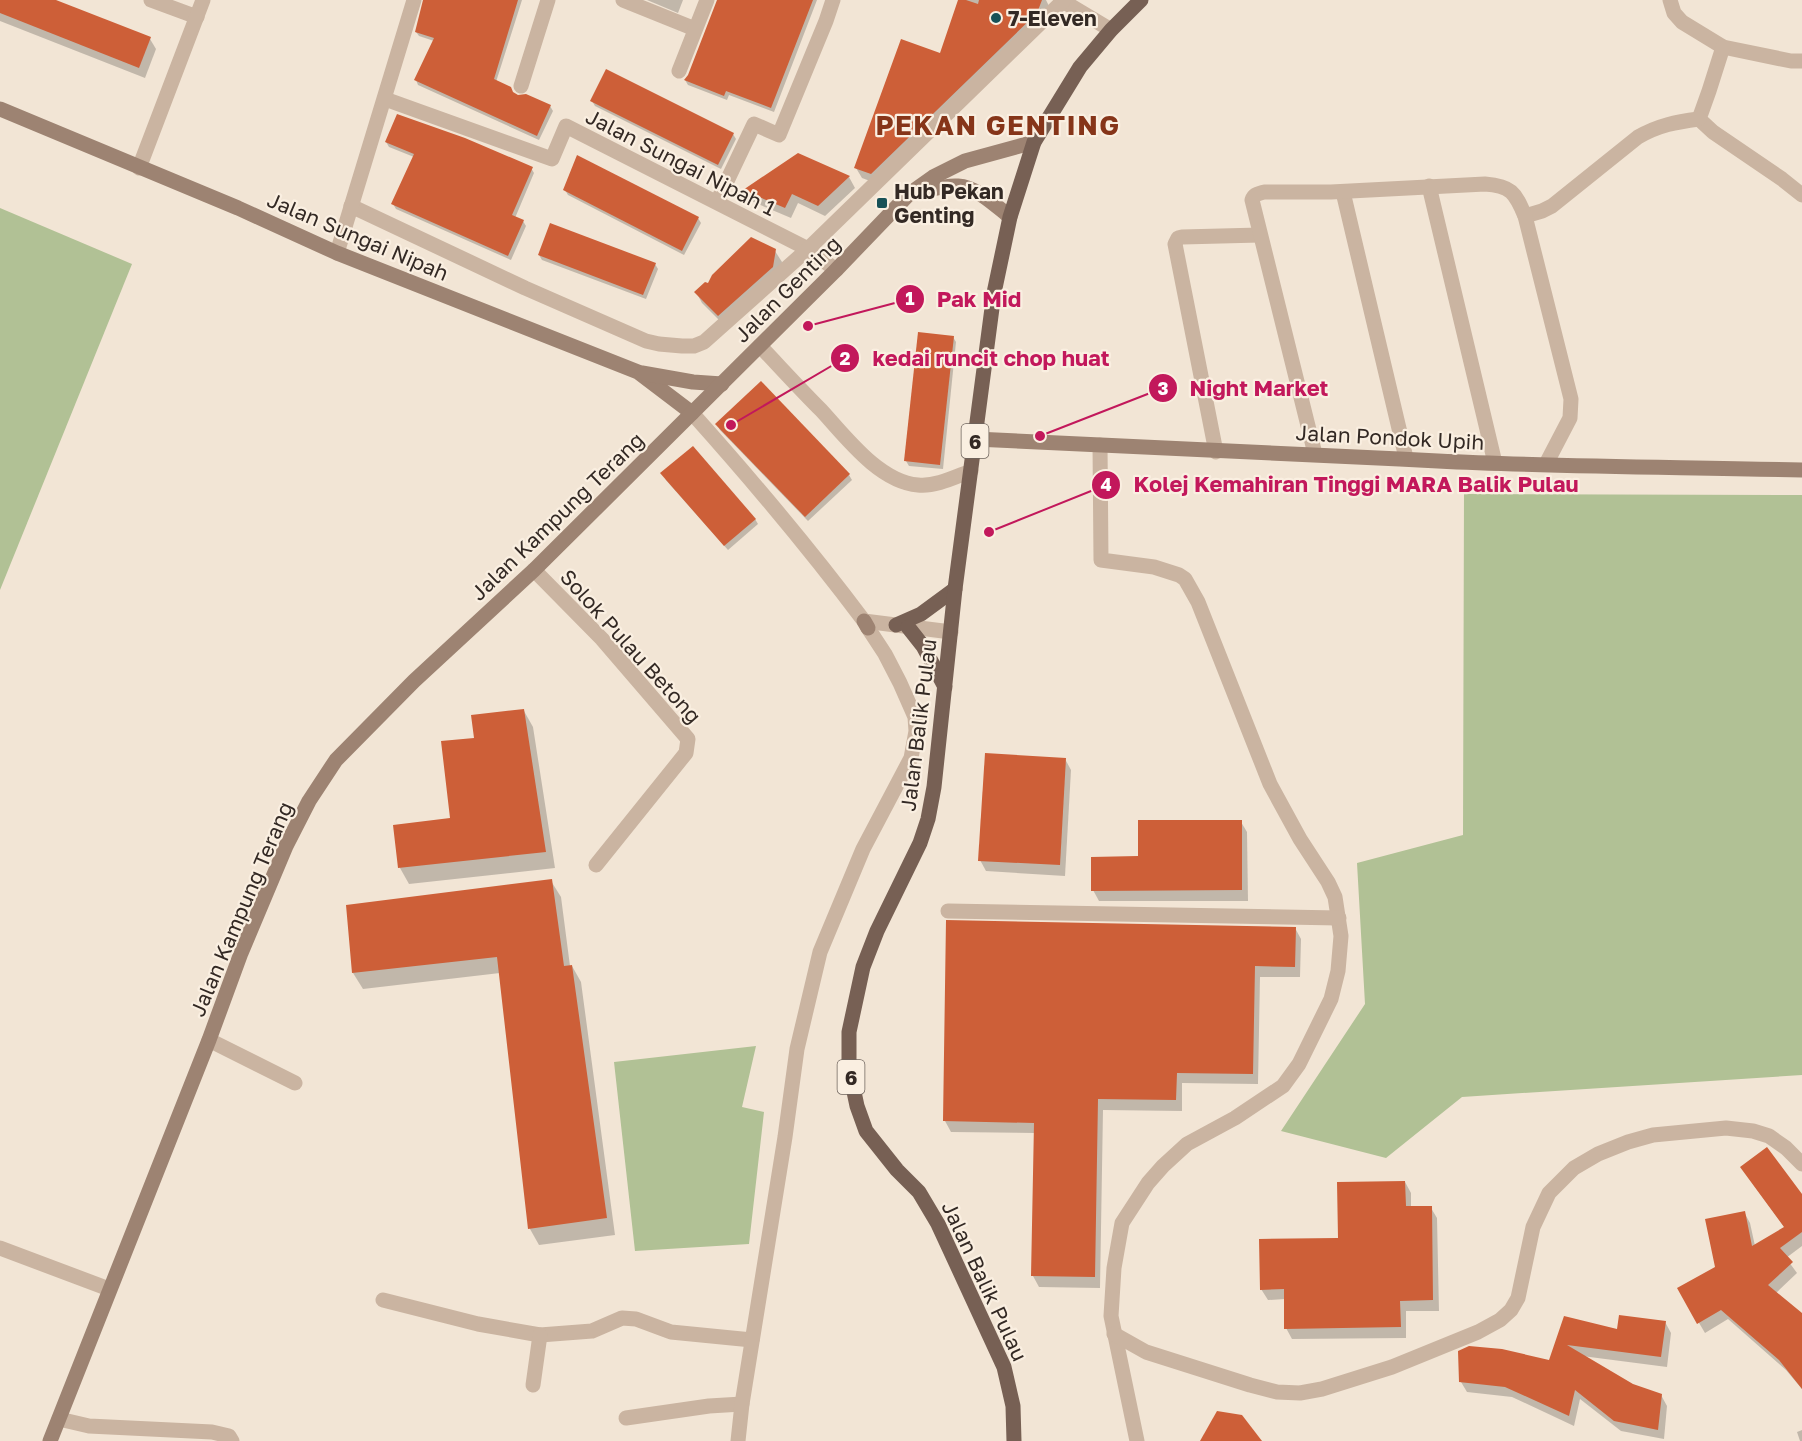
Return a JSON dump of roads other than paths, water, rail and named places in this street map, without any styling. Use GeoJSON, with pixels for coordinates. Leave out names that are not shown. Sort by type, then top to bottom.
{"type":"FeatureCollection","features":[{"type":"Feature","properties":{"kind":"main road","name":"Jalan Balik Pulau"},"geometry":{"type":"LineString","coordinates":[[1014,1441],[1013,1406],[1004,1367],[938,1224],[919,1192],[897,1170],[866,1131],[856,1106],[849,1068],[849,1032],[863,968],[876,931],[903,880],[928,819],[934,786],[955,590],[994,292],[1010,217],[1034,142],[1080,67],[1111,30],[1141,0]]}},
{"type":"Feature","properties":{"kind":"main road","name":"Jalan Sungai Nipah"},"geometry":{"type":"LineString","coordinates":[[0,109],[238,208],[337,253],[638,372],[692,413]]}},
{"type":"Feature","properties":{"kind":"main road","name":"Jalan Genting"},"geometry":{"type":"LineString","coordinates":[[692,413],[909,194],[933,177],[957,165],[1034,142]]}},
{"type":"Feature","properties":{"kind":"main road"},"geometry":{"type":"LineString","coordinates":[[909,194],[960,186],[971,189],[984,197],[1010,217]]}},
{"type":"Feature","properties":{"kind":"main road"},"geometry":{"type":"LineString","coordinates":[[638,372],[693,382],[722,384]]}},
{"type":"Feature","properties":{"kind":"main road","name":"Jalan Kampung Terang"},"geometry":{"type":"LineString","coordinates":[[50,1441],[209,1040],[241,953],[286,846],[309,801],[336,760],[414,681],[534,570],[692,413]]}},
{"type":"Feature","properties":{"kind":"main road","name":"Jalan Pondok Upih"},"geometry":{"type":"LineString","coordinates":[[975,439],[1216,452],[1315,454],[1496,463],[1802,470]]}},
{"type":"Feature","properties":{"kind":"main road"},"geometry":{"type":"LineString","coordinates":[[945,687],[923,646],[902,626],[955,590]]}},
{"type":"Feature","properties":{"kind":"street"},"geometry":{"type":"LineString","coordinates":[[151,0],[197,17]]}},
{"type":"Feature","properties":{"kind":"street"},"geometry":{"type":"LineString","coordinates":[[139,168],[203,0]]}},
{"type":"Feature","properties":{"kind":"street"},"geometry":{"type":"LineString","coordinates":[[337,253],[386,99],[414,0]]}},
{"type":"Feature","properties":{"kind":"street"},"geometry":{"type":"LineString","coordinates":[[521,86],[548,0]]}},
{"type":"Feature","properties":{"kind":"street"},"geometry":{"type":"LineString","coordinates":[[622,0],[695,29]]}},
{"type":"Feature","properties":{"kind":"street"},"geometry":{"type":"LineString","coordinates":[[679,71],[707,0]]}},
{"type":"Feature","properties":{"kind":"street"},"geometry":{"type":"LineString","coordinates":[[717,202],[754,124],[779,135],[833,0]]}},
{"type":"Feature","properties":{"kind":"street"},"geometry":{"type":"LineString","coordinates":[[1670,0],[1674,14],[1682,22],[1723,46],[1802,61]]}},
{"type":"Feature","properties":{"kind":"street"},"geometry":{"type":"LineString","coordinates":[[351,206],[525,288],[636,336],[659,344],[694,346],[704,342],[808,249],[1062,1],[1111,30]]}},
{"type":"Feature","properties":{"kind":"street"},"geometry":{"type":"LineString","coordinates":[[1699,119],[1723,46]]}},
{"type":"Feature","properties":{"kind":"street","name":"Jalan Sungai Nipah 1"},"geometry":{"type":"LineString","coordinates":[[386,99],[552,159],[566,126],[808,249],[836,270]]}},
{"type":"Feature","properties":{"kind":"street"},"geometry":{"type":"LineString","coordinates":[[1699,119],[1713,132],[1802,195]]}},
{"type":"Feature","properties":{"kind":"street"},"geometry":{"type":"LineString","coordinates":[[1525,216],[1552,206],[1646,133],[1670,123],[1699,119]]}},
{"type":"Feature","properties":{"kind":"street"},"geometry":{"type":"LineString","coordinates":[[1315,454],[1252,200],[1257,194],[1499,185],[1513,192],[1525,216],[1571,399],[1570,418],[1546,464]]}},
{"type":"Feature","properties":{"kind":"street"},"geometry":{"type":"LineString","coordinates":[[1429,186],[1496,463]]}},
{"type":"Feature","properties":{"kind":"street"},"geometry":{"type":"LineString","coordinates":[[1343,192],[1406,458]]}},
{"type":"Feature","properties":{"kind":"street"},"geometry":{"type":"LineString","coordinates":[[1216,452],[1175,244],[1178,238],[1182,237],[1260,235]]}},
{"type":"Feature","properties":{"kind":"street"},"geometry":{"type":"LineString","coordinates":[[760,346],[865,457],[892,476],[906,483],[920,486],[971,471]]}},
{"type":"Feature","properties":{"kind":"street"},"geometry":{"type":"LineString","coordinates":[[692,413],[757,486],[832,578],[866,624],[890,664],[915,717],[915,738],[910,758],[863,849],[820,952],[797,1049],[738,1441]]}},
{"type":"Feature","properties":{"kind":"street"},"geometry":{"type":"LineString","coordinates":[[1100,445],[1101,560],[1167,570],[1185,579],[1198,602],[1270,784],[1335,897],[1341,936],[1338,971],[1331,999],[1299,1064],[1283,1086],[1235,1118],[1187,1144],[1148,1183],[1122,1223],[1114,1268],[1111,1316],[1137,1441]]}},
{"type":"Feature","properties":{"kind":"street","name":"Solok Pulau Betong"},"geometry":{"type":"LineString","coordinates":[[534,570],[602,639],[688,739],[686,753],[596,865]]}},
{"type":"Feature","properties":{"kind":"street"},"geometry":{"type":"LineString","coordinates":[[866,624],[902,626],[951,633]]}},
{"type":"Feature","properties":{"kind":"street"},"geometry":{"type":"LineString","coordinates":[[948,911],[1339,918]]}},
{"type":"Feature","properties":{"kind":"street"},"geometry":{"type":"LineString","coordinates":[[209,1040],[295,1083]]}},
{"type":"Feature","properties":{"kind":"street"},"geometry":{"type":"LineString","coordinates":[[1114,1334],[1146,1352],[1268,1390],[1300,1393],[1322,1389],[1392,1367],[1478,1332],[1500,1320],[1511,1310],[1518,1298],[1533,1227],[1549,1193],[1574,1168],[1598,1154],[1653,1135],[1726,1128],[1754,1131],[1769,1136],[1786,1148],[1802,1164]]}},
{"type":"Feature","properties":{"kind":"street"},"geometry":{"type":"LineString","coordinates":[[0,1248],[109,1289]]}},
{"type":"Feature","properties":{"kind":"street"},"geometry":{"type":"LineString","coordinates":[[383,1300],[478,1324],[540,1335],[592,1331],[622,1318],[636,1319],[671,1332],[752,1340]]}},
{"type":"Feature","properties":{"kind":"street"},"geometry":{"type":"LineString","coordinates":[[533,1385],[540,1335]]}},
{"type":"Feature","properties":{"kind":"street"},"geometry":{"type":"LineString","coordinates":[[626,1418],[709,1406],[742,1404]]}},
{"type":"Feature","properties":{"kind":"street"},"geometry":{"type":"LineString","coordinates":[[58,1419],[89,1426],[212,1432],[229,1436],[232,1441]]}},
{"type":"Feature","properties":{"kind":"place","name":"7-Eleven"},"geometry":{"type":"Point","coordinates":[996,18]}},
{"type":"Feature","properties":{"kind":"place","name":"Hub Pekan Genting"},"geometry":{"type":"Point","coordinates":[882,203]}},
{"type":"Feature","properties":{"kind":"place","name":"Pak Mid"},"geometry":{"type":"Point","coordinates":[808,326]}},
{"type":"Feature","properties":{"kind":"place","name":"kedai runcit chop huat"},"geometry":{"type":"Point","coordinates":[731,425]}},
{"type":"Feature","properties":{"kind":"place","name":"Night Market"},"geometry":{"type":"Point","coordinates":[1040,436]}},
{"type":"Feature","properties":{"kind":"place","name":"Kolej Kemahiran Tinggi MARA Balik Pulau"},"geometry":{"type":"Point","coordinates":[989,532]}},
{"type":"Feature","properties":{"kind":"district","name":"PEKAN GENTING"},"geometry":{"type":"Point","coordinates":[998,125]}}]}
